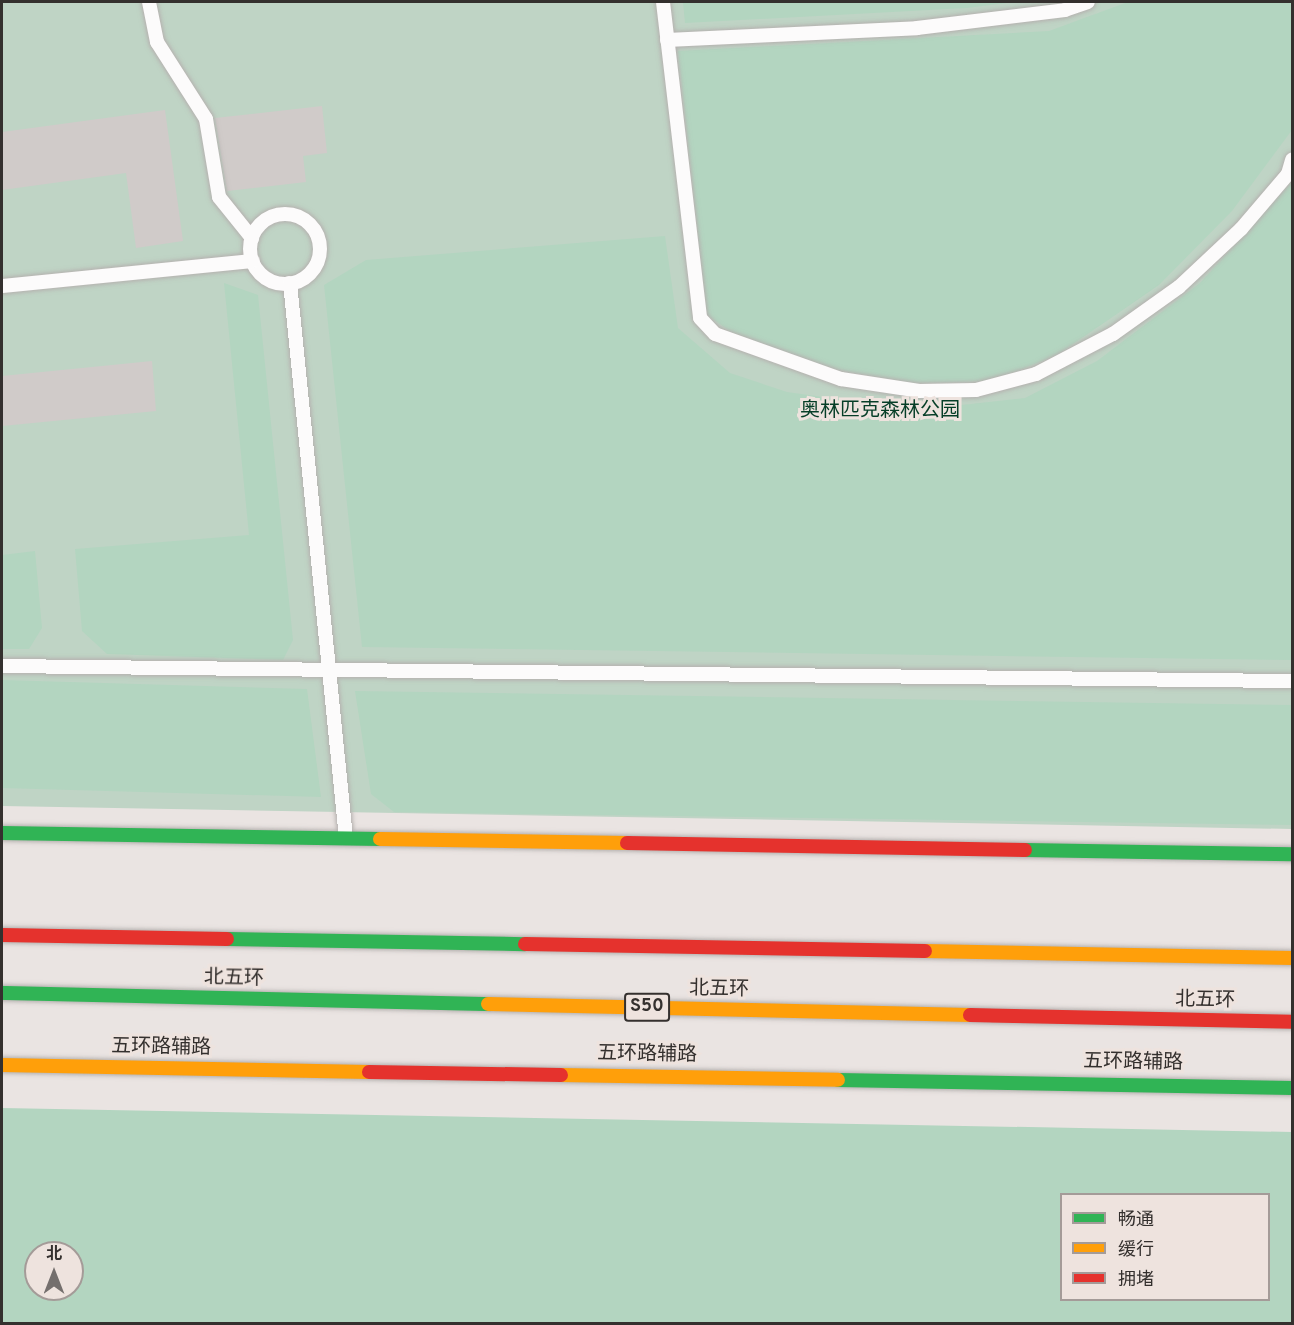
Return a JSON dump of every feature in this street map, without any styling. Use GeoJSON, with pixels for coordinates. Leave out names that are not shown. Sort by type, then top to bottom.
{"type":"FeatureCollection","features":[{"type":"Feature","properties":{"kind":"main road"},"geometry":{"type":"LineString","coordinates":[[2,833],[1293,854]]}},
{"type":"Feature","properties":{"kind":"main road","name":"北五环"},"geometry":{"type":"LineString","coordinates":[[2,935],[1293,958]]}},
{"type":"Feature","properties":{"kind":"main road","name":"北五环"},"geometry":{"type":"LineString","coordinates":[[2,993],[1293,1022]]}},
{"type":"Feature","properties":{"kind":"main road","name":"五环路辅路"},"geometry":{"type":"LineString","coordinates":[[2,1065],[1293,1088]]}},
{"type":"Feature","properties":{"kind":"lane"},"geometry":{"type":"LineString","coordinates":[[149,2],[157,42],[206,119],[219,197],[252,238],[253,261],[267,279],[290,284],[310,274],[317,265],[320,253],[316,231],[299,216],[288,214],[266,220],[252,238]]}},
{"type":"Feature","properties":{"kind":"lane"},"geometry":{"type":"LineString","coordinates":[[663,2],[700,318],[715,334],[841,379],[919,391],[976,390],[1036,374],[1113,334],[1179,287],[1241,229],[1288,174],[1293,160]]}},
{"type":"Feature","properties":{"kind":"lane"},"geometry":{"type":"LineString","coordinates":[[668,40],[917,28],[1065,10],[1088,2]]}},
{"type":"Feature","properties":{"kind":"lane"},"geometry":{"type":"LineString","coordinates":[[2,286],[253,261]]}},
{"type":"Feature","properties":{"kind":"lane"},"geometry":{"type":"LineString","coordinates":[[290,284],[332,673],[346,838]]}},
{"type":"Feature","properties":{"kind":"lane"},"geometry":{"type":"LineString","coordinates":[[2,666],[332,673],[1293,681]]}},
{"type":"Feature","properties":{"kind":"green space","name":"奥林匹克森林公园"},"geometry":{"type":"Polygon","coordinates":[[[2,2],[1292,2],[1292,829],[2,806],[2,2]]]}},
{"type":"Feature","properties":{"kind":"green space"},"geometry":{"type":"Polygon","coordinates":[[[683,2],[1014,2],[966,8],[685,23],[683,2]]]}},
{"type":"Feature","properties":{"kind":"green space"},"geometry":{"type":"Polygon","coordinates":[[[1128,2],[1292,2],[1292,130],[1232,211],[1159,285],[1057,355],[992,381],[907,383],[815,365],[741,339],[707,315],[678,51],[1049,31],[1128,2]]]}},
{"type":"Feature","properties":{"kind":"green space"},"geometry":{"type":"Polygon","coordinates":[[[1292,182],[1292,660],[362,647],[324,285],[366,260],[665,236],[678,328],[730,373],[787,392],[917,410],[1025,398],[1097,361],[1200,283],[1292,182]]]}},
{"type":"Feature","properties":{"kind":"green space"},"geometry":{"type":"Polygon","coordinates":[[[224,283],[258,295],[293,640],[283,660],[107,654],[82,631],[75,549],[249,535],[224,283]]]}},
{"type":"Feature","properties":{"kind":"green space"},"geometry":{"type":"Polygon","coordinates":[[[35,551],[42,628],[29,649],[2,649],[2,555],[35,551]]]}},
{"type":"Feature","properties":{"kind":"green space"},"geometry":{"type":"Polygon","coordinates":[[[2,680],[307,689],[321,797],[2,788],[2,680]]]}},
{"type":"Feature","properties":{"kind":"green space"},"geometry":{"type":"Polygon","coordinates":[[[355,691],[1292,705],[1292,825],[394,812],[371,794],[355,691]]]}},
{"type":"Feature","properties":{"kind":"green space"},"geometry":{"type":"Polygon","coordinates":[[[2,1108],[1292,1132],[1292,1323],[2,1323],[2,1108]]]}},
{"type":"Feature","properties":{"kind":"building"},"geometry":{"type":"Polygon","coordinates":[[[322,106],[327,153],[303,156],[306,182],[227,191],[215,118],[322,106]]]}},
{"type":"Feature","properties":{"kind":"building"},"geometry":{"type":"Polygon","coordinates":[[[165,110],[183,241],[136,248],[126,173],[2,190],[2,132],[165,110]]]}},
{"type":"Feature","properties":{"kind":"building"},"geometry":{"type":"Polygon","coordinates":[[[152,361],[156,411],[2,426],[2,376],[152,361]]]}},
{"type":"Feature","properties":{"kind":"traffic: fast"},"geometry":{"type":"LineString","coordinates":[[2,833],[380,839]]}},
{"type":"Feature","properties":{"kind":"traffic: fast"},"geometry":{"type":"LineString","coordinates":[[1025,850],[1292,854]]}},
{"type":"Feature","properties":{"kind":"traffic: fast"},"geometry":{"type":"LineString","coordinates":[[227,939],[525,944]]}},
{"type":"Feature","properties":{"kind":"traffic: fast"},"geometry":{"type":"LineString","coordinates":[[2,993],[488,1004]]}},
{"type":"Feature","properties":{"kind":"traffic: fast"},"geometry":{"type":"LineString","coordinates":[[838,1080],[1292,1088]]}},
{"type":"Feature","properties":{"kind":"traffic: slow"},"geometry":{"type":"LineString","coordinates":[[380,839],[627,843]]}},
{"type":"Feature","properties":{"kind":"traffic: slow"},"geometry":{"type":"LineString","coordinates":[[925,951],[1292,958]]}},
{"type":"Feature","properties":{"kind":"traffic: slow"},"geometry":{"type":"LineString","coordinates":[[488,1004],[970,1015]]}},
{"type":"Feature","properties":{"kind":"traffic: slow"},"geometry":{"type":"LineString","coordinates":[[2,1065],[369,1072]]}},
{"type":"Feature","properties":{"kind":"traffic: slow"},"geometry":{"type":"LineString","coordinates":[[561,1075],[838,1080]]}},
{"type":"Feature","properties":{"kind":"traffic: jam"},"geometry":{"type":"LineString","coordinates":[[627,843],[1025,850]]}},
{"type":"Feature","properties":{"kind":"traffic: jam"},"geometry":{"type":"LineString","coordinates":[[2,935],[227,939]]}},
{"type":"Feature","properties":{"kind":"traffic: jam"},"geometry":{"type":"LineString","coordinates":[[525,944],[925,951]]}},
{"type":"Feature","properties":{"kind":"traffic: jam"},"geometry":{"type":"LineString","coordinates":[[970,1015],[1292,1022]]}},
{"type":"Feature","properties":{"kind":"traffic: jam"},"geometry":{"type":"LineString","coordinates":[[369,1072],[561,1075]]}}]}
